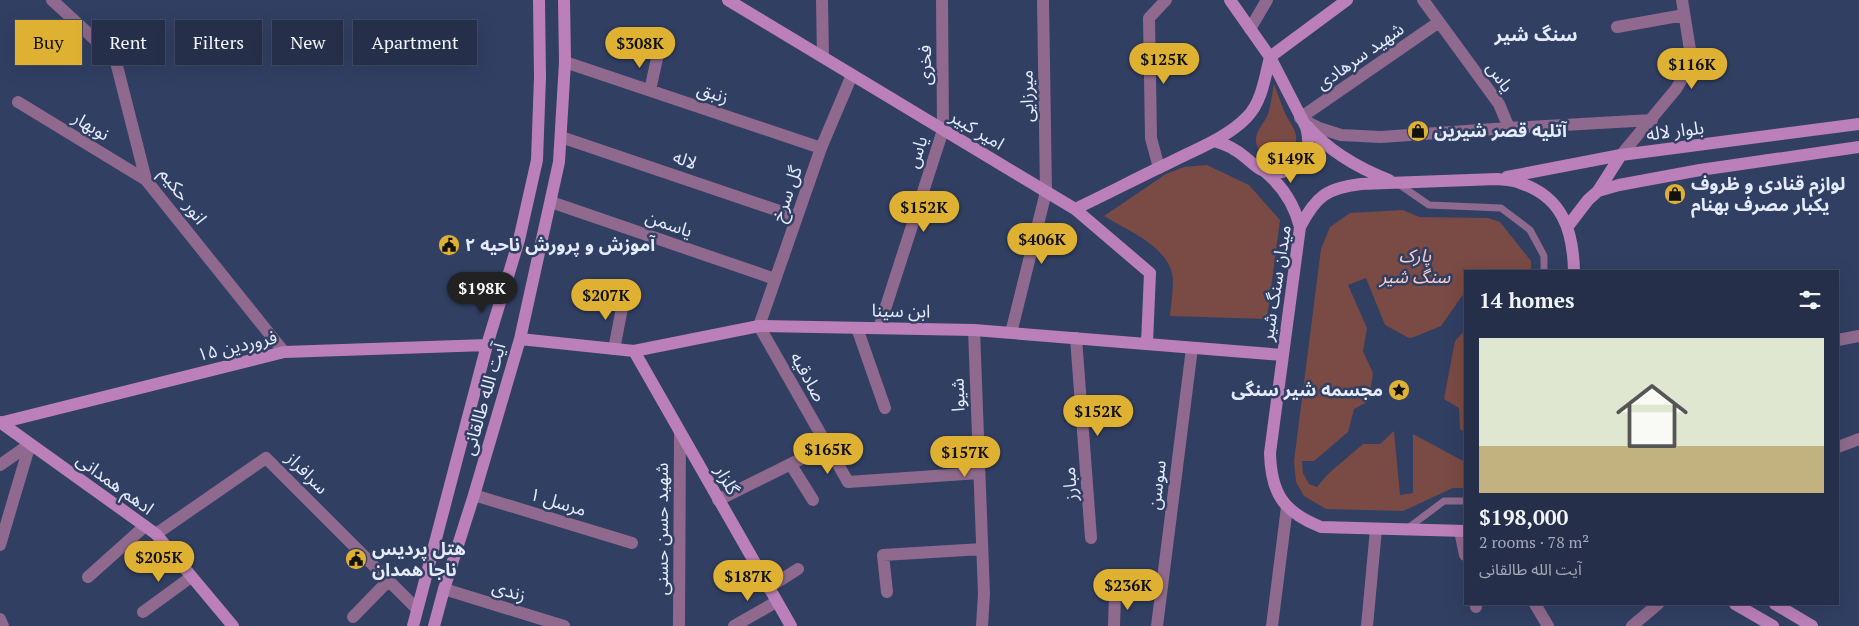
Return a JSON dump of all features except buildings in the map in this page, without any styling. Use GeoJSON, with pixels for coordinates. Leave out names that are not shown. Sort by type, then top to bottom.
{"type":"FeatureCollection","features":[{"type":"Feature","properties":{"kind":"main road","name":"آیت الله طالقانی"},"geometry":{"type":"LineString","coordinates":[[413,626],[486,344],[520,240],[537,160],[540,77],[539,0]]}},
{"type":"Feature","properties":{"kind":"main road","name":"آیت الله طالقانی"},"geometry":{"type":"LineString","coordinates":[[434,626],[520,339],[551,202],[559,162],[561,137],[565,62],[564,0]]}},
{"type":"Feature","properties":{"kind":"main road","name":"امیر کبیر"},"geometry":{"type":"LineString","coordinates":[[728,0],[1075,209],[1150,272],[1147,344]]}},
{"type":"Feature","properties":{"kind":"main road"},"geometry":{"type":"LineString","coordinates":[[1230,0],[1270,57],[1300,118],[1306,126],[1309,136],[1305,156],[1299,164],[1290,170],[1280,173],[1261,169]]}},
{"type":"Feature","properties":{"kind":"main road"},"geometry":{"type":"LineString","coordinates":[[1075,209],[1214,141],[1248,117],[1262,90],[1270,57],[1347,0]]}},
{"type":"Feature","properties":{"kind":"main road"},"geometry":{"type":"LineString","coordinates":[[1300,118],[1336,152],[1376,175],[1396,182]]}},
{"type":"Feature","properties":{"kind":"main road","name":"بلوار لاله"},"geometry":{"type":"LineString","coordinates":[[1497,179],[1621,155],[1859,124]]}},
{"type":"Feature","properties":{"kind":"main road"},"geometry":{"type":"LineString","coordinates":[[1214,141],[1223,143],[1236,150],[1273,178],[1289,198],[1296,211],[1300,226]]}},
{"type":"Feature","properties":{"kind":"main road"},"geometry":{"type":"LineString","coordinates":[[1598,192],[1620,185],[1700,170],[1859,147]]}},
{"type":"Feature","properties":{"kind":"main road"},"geometry":{"type":"LineString","coordinates":[[1568,226],[1588,200],[1598,192],[1621,155]]}},
{"type":"Feature","properties":{"kind":"main road","name":"میدان سنگ شیر"},"geometry":{"type":"LineString","coordinates":[[1462,531],[1321,527],[1303,520],[1288,507],[1276,491],[1270,472],[1270,453],[1300,226],[1309,209],[1323,195],[1341,186],[1396,182],[1497,179],[1520,182],[1540,192],[1556,207],[1568,226],[1573,248],[1574,270]]}},
{"type":"Feature","properties":{"kind":"main road","name":"ابن سینا"},"geometry":{"type":"LineString","coordinates":[[520,339],[634,351],[759,326],[879,328],[974,330],[1283,355]]}},
{"type":"Feature","properties":{"kind":"main road","name":"۱۵ فروردین"},"geometry":{"type":"LineString","coordinates":[[0,422],[284,352],[486,344]]}},
{"type":"Feature","properties":{"kind":"main road","name":"گلزار"},"geometry":{"type":"LineString","coordinates":[[634,351],[791,626]]}},
{"type":"Feature","properties":{"kind":"main road","name":"ادهم همدانی"},"geometry":{"type":"LineString","coordinates":[[0,422],[156,534],[233,626]]}},
{"type":"Feature","properties":{"kind":"main road"},"geometry":{"type":"LineString","coordinates":[[433,551],[454,556]]}},
{"type":"Feature","properties":{"kind":"main road"},"geometry":{"type":"LineString","coordinates":[[1737,605],[1773,626]]}},
{"type":"Feature","properties":{"kind":"main road"},"geometry":{"type":"LineString","coordinates":[[1777,605],[1812,626]]}},
{"type":"Feature","properties":{"kind":"street","name":"انور حکیم"},"geometry":{"type":"LineString","coordinates":[[52,0],[115,58],[146,180],[284,352]]}},
{"type":"Feature","properties":{"kind":"street"},"geometry":{"type":"LineString","coordinates":[[822,0],[823,57]]}},
{"type":"Feature","properties":{"kind":"street","name":"فخری"},"geometry":{"type":"LineString","coordinates":[[942,0],[943,130]]}},
{"type":"Feature","properties":{"kind":"street","name":"میرزایی"},"geometry":{"type":"LineString","coordinates":[[1011,333],[1046,192],[1043,0]]}},
{"type":"Feature","properties":{"kind":"street"},"geometry":{"type":"LineString","coordinates":[[1159,168],[1151,138],[1149,18],[1166,0]]}},
{"type":"Feature","properties":{"kind":"street"},"geometry":{"type":"LineString","coordinates":[[1250,29],[1267,0]]}},
{"type":"Feature","properties":{"kind":"street","name":"یاس"},"geometry":{"type":"LineString","coordinates":[[1423,0],[1499,104],[1509,128]]}},
{"type":"Feature","properties":{"kind":"street"},"geometry":{"type":"LineString","coordinates":[[1621,155],[1676,89],[1692,62],[1682,0]]}},
{"type":"Feature","properties":{"kind":"street"},"geometry":{"type":"LineString","coordinates":[[1617,27],[1684,15]]}},
{"type":"Feature","properties":{"kind":"street","name":"شهید سرهادی"},"geometry":{"type":"LineString","coordinates":[[1300,118],[1439,22]]}},
{"type":"Feature","properties":{"kind":"street"},"geometry":{"type":"LineString","coordinates":[[650,90],[658,54]]}},
{"type":"Feature","properties":{"kind":"street","name":"زنبق"},"geometry":{"type":"LineString","coordinates":[[565,62],[821,148]]}},
{"type":"Feature","properties":{"kind":"street","name":"گل سرخ"},"geometry":{"type":"LineString","coordinates":[[759,326],[821,148],[852,75]]}},
{"type":"Feature","properties":{"kind":"street","name":"نوبهار"},"geometry":{"type":"LineString","coordinates":[[18,102],[146,180]]}},
{"type":"Feature","properties":{"kind":"street"},"geometry":{"type":"LineString","coordinates":[[1300,118],[1319,128],[1341,135],[1381,137],[1652,120]]}},
{"type":"Feature","properties":{"kind":"street","name":"یاس"},"geometry":{"type":"LineString","coordinates":[[879,328],[943,130]]}},
{"type":"Feature","properties":{"kind":"street","name":"لاله"},"geometry":{"type":"LineString","coordinates":[[561,137],[797,217]]}},
{"type":"Feature","properties":{"kind":"street","name":"یاسمن"},"geometry":{"type":"LineString","coordinates":[[551,202],[775,279]]}},
{"type":"Feature","properties":{"kind":"street"},"geometry":{"type":"LineString","coordinates":[[614,349],[624,298]]}},
{"type":"Feature","properties":{"kind":"street","name":"صادقیه"},"geometry":{"type":"LineString","coordinates":[[759,326],[848,482],[979,473]]}},
{"type":"Feature","properties":{"kind":"street"},"geometry":{"type":"LineString","coordinates":[[857,328],[885,408]]}},
{"type":"Feature","properties":{"kind":"street","name":"شیوا"},"geometry":{"type":"LineString","coordinates":[[974,330],[984,594],[982,626]]}},
{"type":"Feature","properties":{"kind":"street"},"geometry":{"type":"LineString","coordinates":[[1839,340],[1859,336]]}},
{"type":"Feature","properties":{"kind":"street","name":"مبارز"},"geometry":{"type":"LineString","coordinates":[[1076,338],[1091,538]]}},
{"type":"Feature","properties":{"kind":"street","name":"سوسن"},"geometry":{"type":"LineString","coordinates":[[1157,626],[1192,348]]}},
{"type":"Feature","properties":{"kind":"street","name":"شهید حسن حسنی"},"geometry":{"type":"LineString","coordinates":[[679,626],[680,433]]}},
{"type":"Feature","properties":{"kind":"street"},"geometry":{"type":"LineString","coordinates":[[1839,447],[1859,439]]}},
{"type":"Feature","properties":{"kind":"street"},"geometry":{"type":"LineString","coordinates":[[0,465],[30,444]]}},
{"type":"Feature","properties":{"kind":"street"},"geometry":{"type":"LineString","coordinates":[[0,545],[30,444]]}},
{"type":"Feature","properties":{"kind":"street"},"geometry":{"type":"LineString","coordinates":[[718,500],[827,446]]}},
{"type":"Feature","properties":{"kind":"street","name":"سرافراز"},"geometry":{"type":"LineString","coordinates":[[156,534],[266,458],[418,609]]}},
{"type":"Feature","properties":{"kind":"street"},"geometry":{"type":"LineString","coordinates":[[790,465],[813,500]]}},
{"type":"Feature","properties":{"kind":"street","name":"مرسل ۱"},"geometry":{"type":"LineString","coordinates":[[474,495],[632,543]]}},
{"type":"Feature","properties":{"kind":"street"},"geometry":{"type":"LineString","coordinates":[[1272,626],[1288,507]]}},
{"type":"Feature","properties":{"kind":"street"},"geometry":{"type":"LineString","coordinates":[[88,577],[145,526]]}},
{"type":"Feature","properties":{"kind":"street"},"geometry":{"type":"LineString","coordinates":[[1367,626],[1376,529]]}},
{"type":"Feature","properties":{"kind":"street"},"geometry":{"type":"LineString","coordinates":[[1462,531],[1464,546]]}},
{"type":"Feature","properties":{"kind":"street"},"geometry":{"type":"LineString","coordinates":[[887,592],[883,556],[982,549]]}},
{"type":"Feature","properties":{"kind":"street"},"geometry":{"type":"LineString","coordinates":[[768,588],[798,569]]}},
{"type":"Feature","properties":{"kind":"street"},"geometry":{"type":"LineString","coordinates":[[143,612],[191,577]]}},
{"type":"Feature","properties":{"kind":"street"},"geometry":{"type":"LineString","coordinates":[[353,617],[388,580]]}},
{"type":"Feature","properties":{"kind":"street","name":"زندی"},"geometry":{"type":"LineString","coordinates":[[444,589],[564,626]]}},
{"type":"Feature","properties":{"kind":"street"},"geometry":{"type":"LineString","coordinates":[[1114,626],[1115,595]]}},
{"type":"Feature","properties":{"kind":"street"},"geometry":{"type":"LineString","coordinates":[[734,626],[776,602]]}},
{"type":"Feature","properties":{"kind":"street"},"geometry":{"type":"LineString","coordinates":[[1537,605],[1548,626]]}},
{"type":"Feature","properties":{"kind":"street"},"geometry":{"type":"LineString","coordinates":[[1632,626],[1657,605]]}},
{"type":"Feature","properties":{"kind":"street"},"geometry":{"type":"LineString","coordinates":[[0,619],[3,626]]}},
{"type":"Feature","properties":{"kind":"lane"},"geometry":{"type":"LineString","coordinates":[[1396,182],[1429,205],[1501,208],[1530,230],[1544,256],[1544,270]]}},
{"type":"Feature","properties":{"kind":"lane"},"geometry":{"type":"LineString","coordinates":[[1406,530],[1444,501],[1464,502]]}},
{"type":"Feature","properties":{"kind":"green space"},"geometry":{"type":"Polygon","coordinates":[[[1274,84],[1296,137],[1294,149],[1284,157],[1277,158],[1264,154],[1256,142],[1258,131],[1268,114],[1274,84]]]}},
{"type":"Feature","properties":{"kind":"green space"},"geometry":{"type":"Polygon","coordinates":[[[1207,165],[1249,185],[1280,220],[1267,319],[1170,316],[1173,280],[1165,258],[1147,241],[1104,216],[1166,174],[1184,167],[1207,165]]]}},
{"type":"Feature","properties":{"kind":"green space","name":"پارک سنگ شیر"},"geometry":{"type":"Polygon","coordinates":[[[1403,210],[1419,217],[1488,218],[1500,222],[1531,261],[1531,270],[1464,270],[1464,293],[1441,326],[1409,338],[1385,325],[1366,278],[1348,285],[1367,328],[1363,351],[1373,373],[1369,401],[1354,409],[1348,432],[1314,461],[1302,461],[1303,473],[1309,484],[1317,487],[1328,474],[1363,444],[1380,444],[1394,431],[1400,495],[1413,493],[1413,434],[1464,461],[1464,488],[1453,488],[1403,511],[1326,509],[1304,496],[1296,482],[1294,461],[1321,249],[1330,227],[1350,213],[1403,210]]]}},
{"type":"Feature","properties":{"kind":"green space","name":"پارک سنگ شیر"},"geometry":{"type":"Polygon","coordinates":[[[1464,331],[1464,431],[1460,429],[1459,408],[1444,399],[1455,341],[1464,331]]]}},
{"type":"Feature","properties":{"kind":"place","name":"آتلیه قصر شیرین"},"geometry":{"type":"Point","coordinates":[1418,131]}},
{"type":"Feature","properties":{"kind":"place","name":"لوازم قنادی و ظروف یکبار مصرف بهنام"},"geometry":{"type":"Point","coordinates":[1675,194]}},
{"type":"Feature","properties":{"kind":"place","name":"آموزش و پرورش ناحیه ۲"},"geometry":{"type":"Point","coordinates":[449,245]}},
{"type":"Feature","properties":{"kind":"place","name":"مجسمه شیر سنگی"},"geometry":{"type":"Point","coordinates":[1399,390]}},
{"type":"Feature","properties":{"kind":"place","name":"هتل پردیس ناجا همدان"},"geometry":{"type":"Point","coordinates":[356,559]}},
{"type":"Feature","properties":{"kind":"district","name":"سنگ شیر"},"geometry":{"type":"Point","coordinates":[1536,34]}}]}
